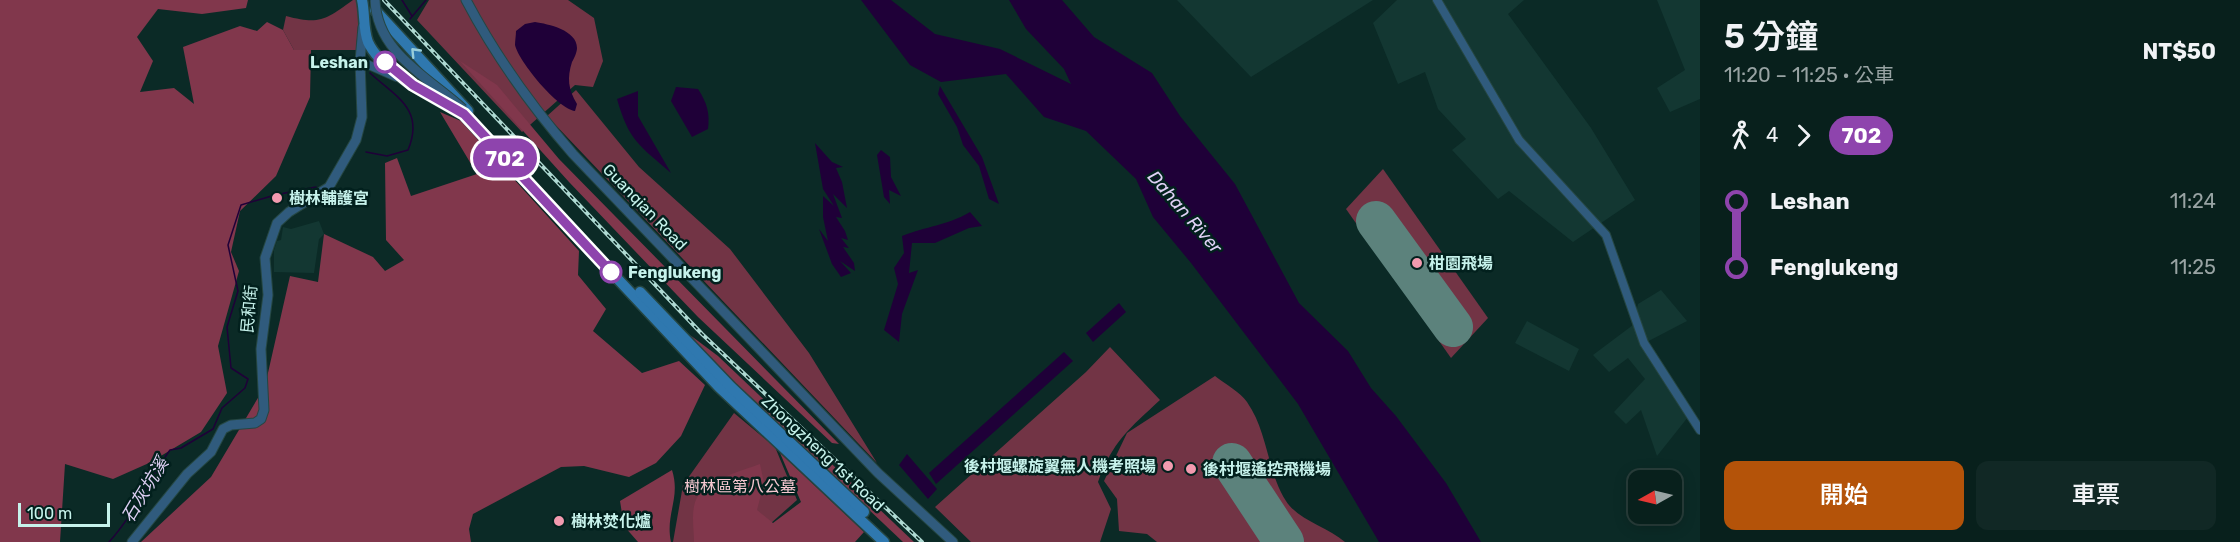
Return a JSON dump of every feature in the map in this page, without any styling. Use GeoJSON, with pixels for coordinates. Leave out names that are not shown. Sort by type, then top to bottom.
{"type":"FeatureCollection","features":[{"type":"Feature","properties":{"kind":"main road"},"geometry":{"type":"LineString","coordinates":[[362,0],[366,35],[374,51],[413,85],[465,111]]}},
{"type":"Feature","properties":{"kind":"main road"},"geometry":{"type":"LineString","coordinates":[[368,0],[465,111]]}},
{"type":"Feature","properties":{"kind":"main road","name":"Zhongzheng 1st Road"},"geometry":{"type":"LineString","coordinates":[[465,111],[731,387],[894,542]]}},
{"type":"Feature","properties":{"kind":"main road","name":"Zhongzheng 1st Road"},"geometry":{"type":"LineString","coordinates":[[465,111],[733,401],[884,542]]}},
{"type":"Feature","properties":{"kind":"street"},"geometry":{"type":"LineString","coordinates":[[375,0],[381,31],[396,53],[465,111]]}},
{"type":"Feature","properties":{"kind":"street","name":"Guanqian Road"},"geometry":{"type":"LineString","coordinates":[[466,0],[507,67],[550,128],[573,154],[878,473],[953,542]]}},
{"type":"Feature","properties":{"kind":"street"},"geometry":{"type":"LineString","coordinates":[[1437,0],[1519,140],[1606,236],[1644,343],[1700,430]]}},
{"type":"Feature","properties":{"kind":"street","name":"民和街"},"geometry":{"type":"LineString","coordinates":[[132,542],[187,474],[212,452],[223,429],[231,425],[255,423],[261,419],[264,410],[261,349],[268,295],[266,258],[278,223],[289,212],[329,187],[356,140],[362,117],[360,61],[364,16]]}},
{"type":"Feature","properties":{"kind":"street"},"geometry":{"type":"LineString","coordinates":[[360,61],[413,85]]}},
{"type":"Feature","properties":{"kind":"shaded area"},"geometry":{"type":"Polygon","coordinates":[[[1177,0],[1373,0],[1251,77],[1177,0]]]}},
{"type":"Feature","properties":{"kind":"shaded area"},"geometry":{"type":"Polygon","coordinates":[[[1397,0],[1524,0],[1508,14],[1591,128],[1635,200],[1573,242],[1509,191],[1498,199],[1452,150],[1466,139],[1438,109],[1425,72],[1398,84],[1373,23],[1397,0]]]}},
{"type":"Feature","properties":{"kind":"shaded area"},"geometry":{"type":"Polygon","coordinates":[[[1657,0],[1700,0],[1700,99],[1670,112],[1657,88],[1685,70],[1657,0]]]}},
{"type":"Feature","properties":{"kind":"shaded area"},"geometry":{"type":"Polygon","coordinates":[[[319,221],[324,234],[319,239],[314,273],[274,272],[274,250],[277,241],[281,240],[283,227],[291,229],[319,221]]]}},
{"type":"Feature","properties":{"kind":"shaded area"},"geometry":{"type":"Polygon","coordinates":[[[1661,290],[1687,321],[1641,345],[1688,417],[1657,456],[1641,410],[1626,424],[1614,412],[1645,379],[1628,358],[1609,372],[1593,355],[1633,325],[1638,304],[1661,290]]]}},
{"type":"Feature","properties":{"kind":"shaded area"},"geometry":{"type":"Polygon","coordinates":[[[1527,321],[1579,349],[1569,371],[1515,343],[1527,321]]]}},
{"type":"Feature","properties":{"kind":"green space"},"geometry":{"type":"Polygon","coordinates":[[[0,0],[248,0],[246,8],[202,14],[158,9],[137,37],[153,61],[140,92],[174,88],[194,104],[183,47],[240,26],[257,31],[267,22],[283,30],[294,50],[311,50],[310,97],[276,176],[240,211],[231,252],[239,271],[218,346],[227,393],[201,432],[149,463],[113,479],[65,464],[60,542],[0,542],[0,0]]]}},
{"type":"Feature","properties":{"kind":"green space"},"geometry":{"type":"Polygon","coordinates":[[[353,0],[357,0],[359,14],[356,50],[294,50],[283,30],[286,16],[307,20],[322,19],[353,0]]]}},
{"type":"Feature","properties":{"kind":"green space"},"geometry":{"type":"Polygon","coordinates":[[[429,0],[568,0],[594,18],[603,61],[593,87],[575,85],[522,132],[417,20],[429,0]]]}},
{"type":"Feature","properties":{"kind":"green space"},"geometry":{"type":"Polygon","coordinates":[[[460,61],[497,85],[559,159],[839,444],[832,443],[698,317],[569,182],[460,61]]]}},
{"type":"Feature","properties":{"kind":"green space"},"geometry":{"type":"Polygon","coordinates":[[[576,90],[639,167],[730,249],[809,353],[877,463],[547,116],[576,90]]]}},
{"type":"Feature","properties":{"kind":"green space"},"geometry":{"type":"Polygon","coordinates":[[[440,112],[461,121],[579,251],[578,275],[606,309],[593,331],[642,373],[679,361],[705,385],[681,436],[656,463],[629,477],[584,466],[561,467],[473,514],[469,529],[471,542],[141,542],[211,477],[265,386],[290,276],[318,282],[324,234],[373,257],[385,271],[404,260],[386,240],[385,163],[397,158],[411,196],[477,174],[440,112]]]}},
{"type":"Feature","properties":{"kind":"green space","name":"柑園飛場"},"geometry":{"type":"Polygon","coordinates":[[[1383,169],[1488,318],[1451,358],[1346,209],[1383,169]]]}},
{"type":"Feature","properties":{"kind":"green space"},"geometry":{"type":"Polygon","coordinates":[[[690,335],[718,356],[914,542],[903,542],[715,364],[690,335]]]}},
{"type":"Feature","properties":{"kind":"green space"},"geometry":{"type":"Polygon","coordinates":[[[1110,347],[1160,400],[1123,436],[1103,468],[1098,482],[1111,509],[1100,542],[971,542],[935,507],[1086,372],[1110,347]]]}},
{"type":"Feature","properties":{"kind":"green space","name":"後村堰遙控飛機場"},"geometry":{"type":"Polygon","coordinates":[[[1215,376],[1240,395],[1254,414],[1275,477],[1291,508],[1345,542],[1157,542],[1147,534],[1119,531],[1117,499],[1104,481],[1127,433],[1215,376]]]}},
{"type":"Feature","properties":{"kind":"green space","name":"樹林區第八公墓"},"geometry":{"type":"Polygon","coordinates":[[[734,413],[775,447],[797,500],[770,524],[777,542],[673,542],[683,485],[734,413]]]}},
{"type":"Feature","properties":{"kind":"green space"},"geometry":{"type":"Polygon","coordinates":[[[780,453],[864,532],[855,542],[694,542],[693,512],[698,496],[717,480],[735,473],[760,464],[764,483],[757,510],[773,523],[801,502],[780,453]]]}},
{"type":"Feature","properties":{"kind":"green space"},"geometry":{"type":"Polygon","coordinates":[[[672,470],[675,489],[670,523],[671,542],[638,542],[624,526],[620,501],[672,470]]]}},
{"type":"Feature","properties":{"kind":"water","name":"Dahan River"},"geometry":{"type":"Polygon","coordinates":[[[861,0],[891,0],[935,34],[1000,49],[1071,84],[1064,69],[1026,29],[1009,0],[1062,0],[1094,37],[1152,73],[1180,116],[1235,184],[1299,303],[1348,351],[1371,388],[1396,416],[1446,483],[1481,542],[1379,542],[1298,404],[1191,263],[1153,217],[1136,179],[1086,131],[1044,117],[1006,74],[941,82],[910,65],[861,0]]]}},
{"type":"Feature","properties":{"kind":"water"},"geometry":{"type":"Polygon","coordinates":[[[535,22],[561,29],[576,42],[577,50],[569,78],[570,88],[577,104],[575,111],[559,102],[540,84],[518,53],[515,45],[516,31],[525,24],[535,22]]]}},
{"type":"Feature","properties":{"kind":"water"},"geometry":{"type":"Polygon","coordinates":[[[940,86],[982,157],[999,204],[989,199],[979,166],[963,145],[957,127],[938,94],[940,86]]]}},
{"type":"Feature","properties":{"kind":"water"},"geometry":{"type":"Polygon","coordinates":[[[676,87],[698,89],[707,108],[708,129],[692,137],[671,101],[676,87]]]}},
{"type":"Feature","properties":{"kind":"water"},"geometry":{"type":"Polygon","coordinates":[[[638,91],[638,116],[671,173],[636,141],[621,113],[617,99],[638,91]]]}},
{"type":"Feature","properties":{"kind":"water"},"geometry":{"type":"Polygon","coordinates":[[[815,143],[832,162],[843,167],[836,168],[842,182],[847,208],[833,194],[842,218],[836,217],[848,240],[841,238],[849,248],[843,247],[854,263],[855,271],[840,261],[851,273],[841,277],[832,264],[819,229],[828,241],[823,217],[823,196],[834,206],[823,189],[815,143]]]}},
{"type":"Feature","properties":{"kind":"water"},"geometry":{"type":"Polygon","coordinates":[[[881,150],[890,157],[891,177],[901,196],[889,190],[890,204],[884,197],[877,155],[881,150]]]}},
{"type":"Feature","properties":{"kind":"water"},"geometry":{"type":"Polygon","coordinates":[[[970,212],[982,226],[969,228],[935,243],[912,243],[909,273],[918,270],[902,314],[899,342],[884,330],[898,284],[894,268],[904,253],[902,236],[953,220],[970,212]]]}},
{"type":"Feature","properties":{"kind":"water"},"geometry":{"type":"Polygon","coordinates":[[[1119,303],[1126,312],[1093,342],[1086,333],[1119,303]]]}},
{"type":"Feature","properties":{"kind":"water"},"geometry":{"type":"Polygon","coordinates":[[[1064,352],[1073,361],[936,484],[929,473],[1064,352]]]}},
{"type":"Feature","properties":{"kind":"water"},"geometry":{"type":"Polygon","coordinates":[[[907,454],[937,489],[928,499],[899,465],[907,454]]]}},
{"type":"Feature","properties":{"kind":"waterway"},"geometry":{"type":"LineString","coordinates":[[402,0],[412,16]]}},
{"type":"Feature","properties":{"kind":"waterway","name":"石灰坑溪"},"geometry":{"type":"LineString","coordinates":[[410,19],[426,0]]}},
{"type":"Feature","properties":{"kind":"waterway","name":"石灰坑溪"},"geometry":{"type":"LineString","coordinates":[[366,152],[387,156],[408,150],[413,124],[405,105],[370,73]]}},
{"type":"Feature","properties":{"kind":"waterway","name":"石灰坑溪"},"geometry":{"type":"LineString","coordinates":[[109,542],[126,520],[170,450],[181,448],[213,429],[222,408],[245,388],[248,379],[231,368],[227,327],[238,291],[228,245],[241,205],[316,187]]}},
{"type":"Feature","properties":{"kind":"runway"},"geometry":{"type":"LineString","coordinates":[[1376,221],[1453,327]]}},
{"type":"Feature","properties":{"kind":"runway"},"geometry":{"type":"LineString","coordinates":[[1232,463],[1284,542]]}},
{"type":"Feature","properties":{"kind":"railway"},"geometry":{"type":"LineString","coordinates":[[384,0],[702,334],[922,542]]}},
{"type":"Feature","properties":{"kind":"bus line","name":"702"},"geometry":{"type":"LineString","coordinates":[[385,62],[413,85],[464,114],[611,272]]}},
{"type":"Feature","properties":{"kind":"place","name":"Leshan"},"geometry":{"type":"Point","coordinates":[385,62]}},
{"type":"Feature","properties":{"kind":"place","name":"樹林輔護宮"},"geometry":{"type":"Point","coordinates":[277,198]}},
{"type":"Feature","properties":{"kind":"place","name":"柑園飛場"},"geometry":{"type":"Point","coordinates":[1417,263]}},
{"type":"Feature","properties":{"kind":"place","name":"Fenglukeng"},"geometry":{"type":"Point","coordinates":[611,272]}},
{"type":"Feature","properties":{"kind":"place","name":"後村堰螺旋翼無人機考照場"},"geometry":{"type":"Point","coordinates":[1168,466]}},
{"type":"Feature","properties":{"kind":"place","name":"後村堰遙控飛機場"},"geometry":{"type":"Point","coordinates":[1191,469]}},
{"type":"Feature","properties":{"kind":"place","name":"樹林焚化爐"},"geometry":{"type":"Point","coordinates":[559,521]}}]}
